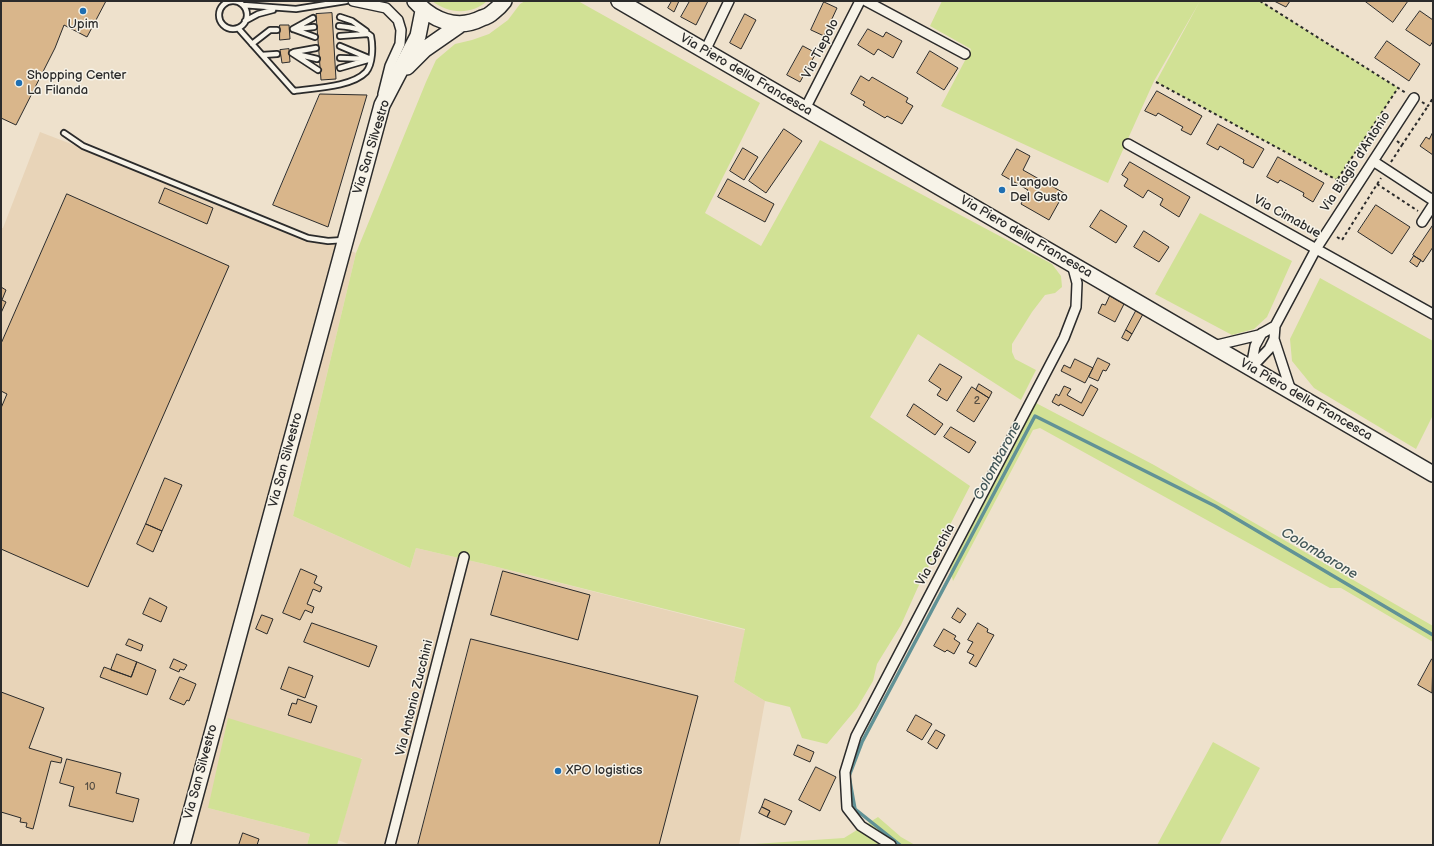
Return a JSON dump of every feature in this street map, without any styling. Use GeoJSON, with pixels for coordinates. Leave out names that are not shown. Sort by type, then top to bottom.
{"type":"FeatureCollection","features":[{"type":"Feature","properties":{"kind":"main road"},"geometry":{"type":"LineString","coordinates":[[419,6],[436,19],[461,24],[475,22],[492,13],[504,1]]}},
{"type":"Feature","properties":{"kind":"main road","name":"Via Piero della Francesca"},"geometry":{"type":"LineString","coordinates":[[620,1],[1433,474]]}},
{"type":"Feature","properties":{"kind":"main road","name":"Via San Silvestro"},"geometry":{"type":"LineString","coordinates":[[182,845],[382,106],[418,36],[419,6]]}},
{"type":"Feature","properties":{"kind":"main road","name":"Via San Silvestro"},"geometry":{"type":"LineString","coordinates":[[396,77],[425,49],[461,24]]}},
{"type":"Feature","properties":{"kind":"street"},"geometry":{"type":"LineString","coordinates":[[353,1],[386,8],[398,20],[401,30],[400,44],[390,66],[385,84],[382,106]]}},
{"type":"Feature","properties":{"kind":"street"},"geometry":{"type":"LineString","coordinates":[[705,51],[729,1]]}},
{"type":"Feature","properties":{"kind":"street","name":"Via Tiepolo"},"geometry":{"type":"LineString","coordinates":[[806,109],[860,1]]}},
{"type":"Feature","properties":{"kind":"street"},"geometry":{"type":"LineString","coordinates":[[866,1],[965,54]]}},
{"type":"Feature","properties":{"kind":"street","name":"Via Biagio d'Antonio"},"geometry":{"type":"LineString","coordinates":[[1251,368],[1269,349],[1274,339],[1275,326],[1316,248],[1414,98]]}},
{"type":"Feature","properties":{"kind":"street","name":"Via Cimabue"},"geometry":{"type":"LineString","coordinates":[[1128,144],[1433,314]]}},
{"type":"Feature","properties":{"kind":"street"},"geometry":{"type":"LineString","coordinates":[[1373,161],[1431,199],[1433,198]]}},
{"type":"Feature","properties":{"kind":"street"},"geometry":{"type":"LineString","coordinates":[[1424,219],[1433,205]]}},
{"type":"Feature","properties":{"kind":"street","name":"Via Cerchia"},"geometry":{"type":"LineString","coordinates":[[891,845],[861,826],[847,808],[845,772],[856,736],[1064,338],[1076,307],[1077,283],[1072,264]]}},
{"type":"Feature","properties":{"kind":"street"},"geometry":{"type":"LineString","coordinates":[[1213,346],[1262,333],[1275,326]]}},
{"type":"Feature","properties":{"kind":"street"},"geometry":{"type":"LineString","coordinates":[[1251,368],[1255,346],[1262,333]]}},
{"type":"Feature","properties":{"kind":"street","name":"Via Biagio d'Antonio"},"geometry":{"type":"LineString","coordinates":[[1274,339],[1291,391]]}},
{"type":"Feature","properties":{"kind":"street","name":"Via Antonio Zucchini"},"geometry":{"type":"LineString","coordinates":[[390,845],[464,557]]}},
{"type":"Feature","properties":{"kind":"lane"},"geometry":{"type":"LineString","coordinates":[[280,9],[264,12],[245,21],[238,28],[234,29],[226,27],[221,20],[220,13],[222,7],[228,2],[280,9],[308,8],[346,1]]}},
{"type":"Feature","properties":{"kind":"lane"},"geometry":{"type":"LineString","coordinates":[[243,5],[247,13],[245,21]]}},
{"type":"Feature","properties":{"kind":"lane"},"geometry":{"type":"LineString","coordinates":[[238,28],[294,91],[339,84],[353,80],[367,71],[371,60],[373,47],[372,36],[352,21],[340,17]]}},
{"type":"Feature","properties":{"kind":"lane"},"geometry":{"type":"LineString","coordinates":[[293,29],[313,18]]}},
{"type":"Feature","properties":{"kind":"lane"},"geometry":{"type":"LineString","coordinates":[[340,26],[368,34]]}},
{"type":"Feature","properties":{"kind":"lane"},"geometry":{"type":"LineString","coordinates":[[293,29],[314,27]]}},
{"type":"Feature","properties":{"kind":"lane"},"geometry":{"type":"LineString","coordinates":[[293,29],[315,37]]}},
{"type":"Feature","properties":{"kind":"lane"},"geometry":{"type":"LineString","coordinates":[[252,44],[270,30],[277,30]]}},
{"type":"Feature","properties":{"kind":"lane"},"geometry":{"type":"LineString","coordinates":[[340,36],[368,34]]}},
{"type":"Feature","properties":{"kind":"lane"},"geometry":{"type":"LineString","coordinates":[[340,46],[371,60]]}},
{"type":"Feature","properties":{"kind":"lane"},"geometry":{"type":"LineString","coordinates":[[292,53],[316,48]]}},
{"type":"Feature","properties":{"kind":"lane"},"geometry":{"type":"LineString","coordinates":[[292,53],[316,59]]}},
{"type":"Feature","properties":{"kind":"lane"},"geometry":{"type":"LineString","coordinates":[[292,53],[318,70]]}},
{"type":"Feature","properties":{"kind":"lane"},"geometry":{"type":"LineString","coordinates":[[262,55],[277,54]]}},
{"type":"Feature","properties":{"kind":"lane"},"geometry":{"type":"LineString","coordinates":[[340,58],[371,60]]}},
{"type":"Feature","properties":{"kind":"lane"},"geometry":{"type":"LineString","coordinates":[[340,68],[371,60]]}},
{"type":"Feature","properties":{"kind":"lane"},"geometry":{"type":"LineString","coordinates":[[64,133],[82,146],[308,238],[328,241],[345,240]]}},
{"type":"Feature","properties":{"kind":"path"},"geometry":{"type":"LineString","coordinates":[[1260,1],[1428,106]]}},
{"type":"Feature","properties":{"kind":"path"},"geometry":{"type":"LineString","coordinates":[[1156,82],[1354,190]]}},
{"type":"Feature","properties":{"kind":"path"},"geometry":{"type":"LineString","coordinates":[[1337,180],[1398,88]]}},
{"type":"Feature","properties":{"kind":"path"},"geometry":{"type":"LineString","coordinates":[[1327,231],[1342,240],[1433,98]]}},
{"type":"Feature","properties":{"kind":"path"},"geometry":{"type":"LineString","coordinates":[[1389,136],[1402,145]]}},
{"type":"Feature","properties":{"kind":"path"},"geometry":{"type":"LineString","coordinates":[[1377,184],[1424,219]]}},
{"type":"Feature","properties":{"kind":"shaded area"},"geometry":{"type":"Polygon","coordinates":[[[40,132],[356,253],[293,516],[410,568],[416,548],[745,630],[734,682],[765,701],[739,845],[351,845],[338,840],[362,758],[208,808],[310,834],[307,845],[1,845],[1,228],[3,228],[40,132]]]}},
{"type":"Feature","properties":{"kind":"green space"},"geometry":{"type":"Polygon","coordinates":[[[432,1],[487,1],[474,9],[460,11],[445,8],[432,1]]]}},
{"type":"Feature","properties":{"kind":"green space"},"geometry":{"type":"Polygon","coordinates":[[[525,1],[578,1],[760,103],[705,213],[761,246],[820,140],[1052,264],[1061,276],[1062,287],[1055,293],[1045,295],[1032,312],[1012,344],[1012,352],[1015,359],[1036,370],[1021,400],[918,334],[870,417],[970,486],[918,587],[901,625],[877,664],[873,681],[857,708],[827,744],[802,738],[790,707],[765,701],[734,682],[745,629],[416,548],[410,568],[293,516],[356,253],[426,82],[436,60],[455,44],[489,34],[508,20],[520,4],[525,1]]]}},
{"type":"Feature","properties":{"kind":"green space"},"geometry":{"type":"Polygon","coordinates":[[[942,1],[1200,1],[1154,81],[1108,183],[941,106],[971,49],[930,26],[942,1]]]}},
{"type":"Feature","properties":{"kind":"green space"},"geometry":{"type":"Polygon","coordinates":[[[1200,1],[1260,1],[1398,88],[1337,180],[1156,82],[1200,1]]]}},
{"type":"Feature","properties":{"kind":"green space"},"geometry":{"type":"Polygon","coordinates":[[[1200,213],[1292,261],[1267,317],[1254,329],[1232,335],[1155,294],[1200,213]]]}},
{"type":"Feature","properties":{"kind":"green space"},"geometry":{"type":"Polygon","coordinates":[[[1320,278],[1433,341],[1433,415],[1416,449],[1314,388],[1292,361],[1290,339],[1320,278]]]}},
{"type":"Feature","properties":{"kind":"green space"},"geometry":{"type":"Polygon","coordinates":[[[1036,403],[1154,465],[1433,626],[1433,642],[1341,588],[1330,588],[1040,428],[1033,430],[953,581],[950,569],[1036,403]]]}},
{"type":"Feature","properties":{"kind":"green space"},"geometry":{"type":"Polygon","coordinates":[[[228,718],[362,759],[337,845],[307,845],[310,834],[208,808],[228,718]]]}},
{"type":"Feature","properties":{"kind":"green space"},"geometry":{"type":"Polygon","coordinates":[[[1213,742],[1260,768],[1219,845],[1157,845],[1213,742]]]}},
{"type":"Feature","properties":{"kind":"green space"},"geometry":{"type":"Polygon","coordinates":[[[878,817],[901,837],[915,845],[739,845],[844,838],[878,817]]]}},
{"type":"Feature","properties":{"kind":"building","name":"Shopping Center La Filanda"},"geometry":{"type":"Polygon","coordinates":[[[1,1],[106,1],[87,37],[64,25],[55,48],[16,125],[1,118],[1,1]]]}},
{"type":"Feature","properties":{"kind":"building"},"geometry":{"type":"Polygon","coordinates":[[[672,1],[679,1],[674,12],[668,8],[672,1]]]}},
{"type":"Feature","properties":{"kind":"building"},"geometry":{"type":"Polygon","coordinates":[[[690,1],[708,1],[696,25],[681,17],[690,1]]]}},
{"type":"Feature","properties":{"kind":"building"},"geometry":{"type":"Polygon","coordinates":[[[1290,1],[1286,7],[1276,2],[1290,1]]]}},
{"type":"Feature","properties":{"kind":"building"},"geometry":{"type":"Polygon","coordinates":[[[1365,1],[1408,1],[1393,22],[1365,1]]]}},
{"type":"Feature","properties":{"kind":"building"},"geometry":{"type":"Polygon","coordinates":[[[824,2],[837,8],[824,36],[811,30],[824,2]]]}},
{"type":"Feature","properties":{"kind":"building"},"geometry":{"type":"Polygon","coordinates":[[[1420,11],[1433,20],[1433,41],[1430,46],[1406,30],[1420,11]]]}},
{"type":"Feature","properties":{"kind":"building"},"geometry":{"type":"Polygon","coordinates":[[[332,13],[336,79],[321,80],[316,14],[332,13]]]}},
{"type":"Feature","properties":{"kind":"building"},"geometry":{"type":"Polygon","coordinates":[[[745,14],[756,20],[741,49],[730,43],[745,14]]]}},
{"type":"Feature","properties":{"kind":"building"},"geometry":{"type":"Polygon","coordinates":[[[280,25],[289,25],[290,39],[280,40],[280,25]]]}},
{"type":"Feature","properties":{"kind":"building"},"geometry":{"type":"Polygon","coordinates":[[[868,29],[883,37],[886,32],[902,41],[893,58],[878,49],[874,55],[858,45],[868,29]]]}},
{"type":"Feature","properties":{"kind":"building"},"geometry":{"type":"Polygon","coordinates":[[[1387,41],[1420,64],[1409,81],[1375,58],[1387,41]]]}},
{"type":"Feature","properties":{"kind":"building"},"geometry":{"type":"Polygon","coordinates":[[[803,46],[816,53],[800,82],[787,75],[803,46]]]}},
{"type":"Feature","properties":{"kind":"building"},"geometry":{"type":"Polygon","coordinates":[[[289,49],[290,62],[282,63],[280,50],[289,49]]]}},
{"type":"Feature","properties":{"kind":"building"},"geometry":{"type":"Polygon","coordinates":[[[930,51],[958,68],[944,90],[917,73],[930,51]]]}},
{"type":"Feature","properties":{"kind":"building"},"geometry":{"type":"Polygon","coordinates":[[[861,76],[869,81],[872,77],[908,98],[906,102],[913,106],[902,124],[887,116],[885,118],[863,105],[865,102],[851,94],[861,76]]]}},
{"type":"Feature","properties":{"kind":"building"},"geometry":{"type":"Polygon","coordinates":[[[1157,91],[1202,116],[1191,135],[1181,130],[1183,127],[1158,113],[1156,116],[1145,111],[1157,91]]]}},
{"type":"Feature","properties":{"kind":"building"},"geometry":{"type":"Polygon","coordinates":[[[320,94],[367,95],[328,227],[273,205],[320,94]]]}},
{"type":"Feature","properties":{"kind":"building"},"geometry":{"type":"Polygon","coordinates":[[[1218,124],[1264,149],[1253,168],[1243,163],[1244,160],[1220,146],[1218,150],[1207,144],[1218,124]]]}},
{"type":"Feature","properties":{"kind":"building"},"geometry":{"type":"Polygon","coordinates":[[[784,129],[802,141],[766,193],[749,181],[784,129]]]}},
{"type":"Feature","properties":{"kind":"building"},"geometry":{"type":"Polygon","coordinates":[[[1433,132],[1433,155],[1420,146],[1426,137],[1429,139],[1433,132]]]}},
{"type":"Feature","properties":{"kind":"building"},"geometry":{"type":"Polygon","coordinates":[[[743,148],[758,157],[744,180],[730,171],[743,148]]]}},
{"type":"Feature","properties":{"kind":"building"},"geometry":{"type":"Polygon","coordinates":[[[1017,149],[1030,156],[1023,170],[1064,193],[1049,220],[1021,204],[1028,190],[1002,175],[1017,149]]]}},
{"type":"Feature","properties":{"kind":"building"},"geometry":{"type":"Polygon","coordinates":[[[1278,157],[1324,183],[1313,202],[1303,196],[1304,193],[1280,180],[1278,183],[1267,177],[1278,157]]]}},
{"type":"Feature","properties":{"kind":"building"},"geometry":{"type":"Polygon","coordinates":[[[1130,162],[1190,197],[1179,217],[1160,205],[1163,199],[1148,190],[1143,198],[1124,186],[1128,179],[1122,175],[1130,162]]]}},
{"type":"Feature","properties":{"kind":"building"},"geometry":{"type":"Polygon","coordinates":[[[728,179],[774,204],[765,222],[718,197],[728,179]]]}},
{"type":"Feature","properties":{"kind":"building"},"geometry":{"type":"Polygon","coordinates":[[[165,188],[213,208],[207,224],[159,203],[165,188]]]}},
{"type":"Feature","properties":{"kind":"building"},"geometry":{"type":"Polygon","coordinates":[[[67,194],[229,266],[88,587],[1,549],[1,408],[7,394],[1,391],[1,344],[67,194]]]}},
{"type":"Feature","properties":{"kind":"building"},"geometry":{"type":"Polygon","coordinates":[[[1376,205],[1410,227],[1392,254],[1358,232],[1376,205]]]}},
{"type":"Feature","properties":{"kind":"building"},"geometry":{"type":"Polygon","coordinates":[[[1101,210],[1127,226],[1116,243],[1090,227],[1101,210]]]}},
{"type":"Feature","properties":{"kind":"building"},"geometry":{"type":"Polygon","coordinates":[[[1433,225],[1433,247],[1423,262],[1413,255],[1433,225]]]}},
{"type":"Feature","properties":{"kind":"building"},"geometry":{"type":"Polygon","coordinates":[[[1144,231],[1169,247],[1159,262],[1134,247],[1144,231]]]}},
{"type":"Feature","properties":{"kind":"building"},"geometry":{"type":"Polygon","coordinates":[[[1414,256],[1421,260],[1417,267],[1410,262],[1414,256]]]}},
{"type":"Feature","properties":{"kind":"building"},"geometry":{"type":"Polygon","coordinates":[[[1,287],[6,290],[2,300],[6,302],[1,313],[1,287]]]}},
{"type":"Feature","properties":{"kind":"building"},"geometry":{"type":"Polygon","coordinates":[[[1110,296],[1124,304],[1115,322],[1098,313],[1102,304],[1105,305],[1110,296]]]}},
{"type":"Feature","properties":{"kind":"building"},"geometry":{"type":"Polygon","coordinates":[[[1136,311],[1143,314],[1132,334],[1126,330],[1136,311]]]}},
{"type":"Feature","properties":{"kind":"building"},"geometry":{"type":"Polygon","coordinates":[[[1126,330],[1132,334],[1128,341],[1122,338],[1126,330]]]}},
{"type":"Feature","properties":{"kind":"building"},"geometry":{"type":"Polygon","coordinates":[[[1098,358],[1110,364],[1106,371],[1103,370],[1098,381],[1089,377],[1098,358]]]}},
{"type":"Feature","properties":{"kind":"building"},"geometry":{"type":"Polygon","coordinates":[[[1075,359],[1093,368],[1085,383],[1061,371],[1064,365],[1070,368],[1075,359]]]}},
{"type":"Feature","properties":{"kind":"building"},"geometry":{"type":"Polygon","coordinates":[[[940,364],[962,377],[947,401],[937,395],[941,389],[929,381],[940,364]]]}},
{"type":"Feature","properties":{"kind":"building"},"geometry":{"type":"Polygon","coordinates":[[[979,384],[992,392],[989,398],[976,390],[979,384]]]}},
{"type":"Feature","properties":{"kind":"building"},"geometry":{"type":"Polygon","coordinates":[[[1091,385],[1098,389],[1083,416],[1060,404],[1059,406],[1052,402],[1056,394],[1059,396],[1064,386],[1071,389],[1067,395],[1081,403],[1091,385]]]}},
{"type":"Feature","properties":{"kind":"building"},"geometry":{"type":"Polygon","coordinates":[[[972,387],[989,398],[974,422],[957,411],[972,387]]]}},
{"type":"Feature","properties":{"kind":"building"},"geometry":{"type":"Polygon","coordinates":[[[914,404],[943,424],[935,435],[907,416],[914,404]]]}},
{"type":"Feature","properties":{"kind":"building"},"geometry":{"type":"Polygon","coordinates":[[[951,427],[976,442],[969,453],[944,437],[951,427]]]}},
{"type":"Feature","properties":{"kind":"building"},"geometry":{"type":"Polygon","coordinates":[[[165,478],[182,485],[162,531],[146,524],[165,478]]]}},
{"type":"Feature","properties":{"kind":"building"},"geometry":{"type":"Polygon","coordinates":[[[146,524],[162,531],[153,552],[137,544],[146,524]]]}},
{"type":"Feature","properties":{"kind":"building"},"geometry":{"type":"Polygon","coordinates":[[[301,569],[317,576],[314,583],[322,587],[320,592],[313,589],[307,604],[314,607],[312,613],[305,610],[300,620],[283,613],[301,569]]]}},
{"type":"Feature","properties":{"kind":"building"},"geometry":{"type":"Polygon","coordinates":[[[503,571],[590,595],[578,640],[491,615],[503,571]]]}},
{"type":"Feature","properties":{"kind":"building"},"geometry":{"type":"Polygon","coordinates":[[[150,598],[167,607],[161,622],[143,614],[150,598]]]}},
{"type":"Feature","properties":{"kind":"building"},"geometry":{"type":"Polygon","coordinates":[[[958,608],[966,614],[960,623],[952,618],[958,608]]]}},
{"type":"Feature","properties":{"kind":"building"},"geometry":{"type":"Polygon","coordinates":[[[262,615],[273,619],[267,634],[256,629],[262,615]]]}},
{"type":"Feature","properties":{"kind":"building"},"geometry":{"type":"Polygon","coordinates":[[[312,623],[377,646],[369,667],[304,642],[312,623]]]}},
{"type":"Feature","properties":{"kind":"building"},"geometry":{"type":"Polygon","coordinates":[[[978,623],[988,629],[987,632],[994,635],[976,667],[969,663],[974,655],[967,652],[973,642],[968,640],[978,623]]]}},
{"type":"Feature","properties":{"kind":"building"},"geometry":{"type":"Polygon","coordinates":[[[944,629],[956,636],[954,639],[960,643],[954,654],[947,650],[945,652],[934,646],[944,629]]]}},
{"type":"Feature","properties":{"kind":"building"},"geometry":{"type":"Polygon","coordinates":[[[129,639],[143,645],[141,651],[126,645],[129,639]]]}},
{"type":"Feature","properties":{"kind":"building","name":"XPO logistics"},"geometry":{"type":"Polygon","coordinates":[[[471,639],[698,696],[659,845],[418,845],[471,639]]]}},
{"type":"Feature","properties":{"kind":"building"},"geometry":{"type":"Polygon","coordinates":[[[117,654],[137,662],[131,677],[111,670],[117,654]]]}},
{"type":"Feature","properties":{"kind":"building"},"geometry":{"type":"Polygon","coordinates":[[[174,659],[187,665],[184,670],[180,669],[179,672],[170,668],[174,659]]]}},
{"type":"Feature","properties":{"kind":"building"},"geometry":{"type":"Polygon","coordinates":[[[1433,659],[1432,693],[1418,685],[1433,659]]]}},
{"type":"Feature","properties":{"kind":"building"},"geometry":{"type":"Polygon","coordinates":[[[137,662],[156,670],[147,695],[100,677],[104,667],[131,677],[137,662]]]}},
{"type":"Feature","properties":{"kind":"building"},"geometry":{"type":"Polygon","coordinates":[[[289,667],[313,676],[305,698],[281,689],[289,667]]]}},
{"type":"Feature","properties":{"kind":"building"},"geometry":{"type":"Polygon","coordinates":[[[180,677],[196,684],[189,701],[187,700],[184,705],[170,699],[180,677]]]}},
{"type":"Feature","properties":{"kind":"building"},"geometry":{"type":"Polygon","coordinates":[[[1,692],[44,708],[29,748],[62,758],[61,763],[51,761],[33,829],[26,827],[27,823],[20,822],[21,818],[1,812],[1,692]]]}},
{"type":"Feature","properties":{"kind":"building"},"geometry":{"type":"Polygon","coordinates":[[[298,699],[317,706],[311,723],[288,715],[292,703],[296,704],[298,699]]]}},
{"type":"Feature","properties":{"kind":"building"},"geometry":{"type":"Polygon","coordinates":[[[916,715],[932,724],[922,740],[907,731],[916,715]]]}},
{"type":"Feature","properties":{"kind":"building"},"geometry":{"type":"Polygon","coordinates":[[[936,730],[945,735],[937,749],[928,743],[936,730]]]}},
{"type":"Feature","properties":{"kind":"building"},"geometry":{"type":"Polygon","coordinates":[[[798,745],[814,752],[810,762],[794,755],[798,745]]]}},
{"type":"Feature","properties":{"kind":"building"},"geometry":{"type":"Polygon","coordinates":[[[67,759],[121,773],[116,793],[139,799],[133,822],[69,806],[74,787],[60,783],[67,759]]]}},
{"type":"Feature","properties":{"kind":"building"},"geometry":{"type":"Polygon","coordinates":[[[816,767],[836,777],[820,811],[799,800],[816,767]]]}},
{"type":"Feature","properties":{"kind":"building"},"geometry":{"type":"Polygon","coordinates":[[[765,799],[792,811],[785,825],[767,817],[770,811],[762,807],[765,799]]]}},
{"type":"Feature","properties":{"kind":"building"},"geometry":{"type":"Polygon","coordinates":[[[762,807],[770,811],[767,817],[759,813],[762,807]]]}},
{"type":"Feature","properties":{"kind":"building"},"geometry":{"type":"Polygon","coordinates":[[[243,833],[259,839],[257,845],[239,845],[243,833]]]}},
{"type":"Feature","properties":{"kind":"waterway","name":"Colombarone"},"geometry":{"type":"LineString","coordinates":[[900,845],[855,809],[849,776],[862,742],[1035,416],[1215,506],[1433,635]]}},
{"type":"Feature","properties":{"kind":"place","name":"Upim"},"geometry":{"type":"Point","coordinates":[83,11]}},
{"type":"Feature","properties":{"kind":"place","name":"Shopping Center La Filanda"},"geometry":{"type":"Point","coordinates":[19,83]}},
{"type":"Feature","properties":{"kind":"place","name":"L'angolo Del Gusto"},"geometry":{"type":"Point","coordinates":[1002,190]}},
{"type":"Feature","properties":{"kind":"place","name":"XPO logistics"},"geometry":{"type":"Point","coordinates":[558,771]}}]}
